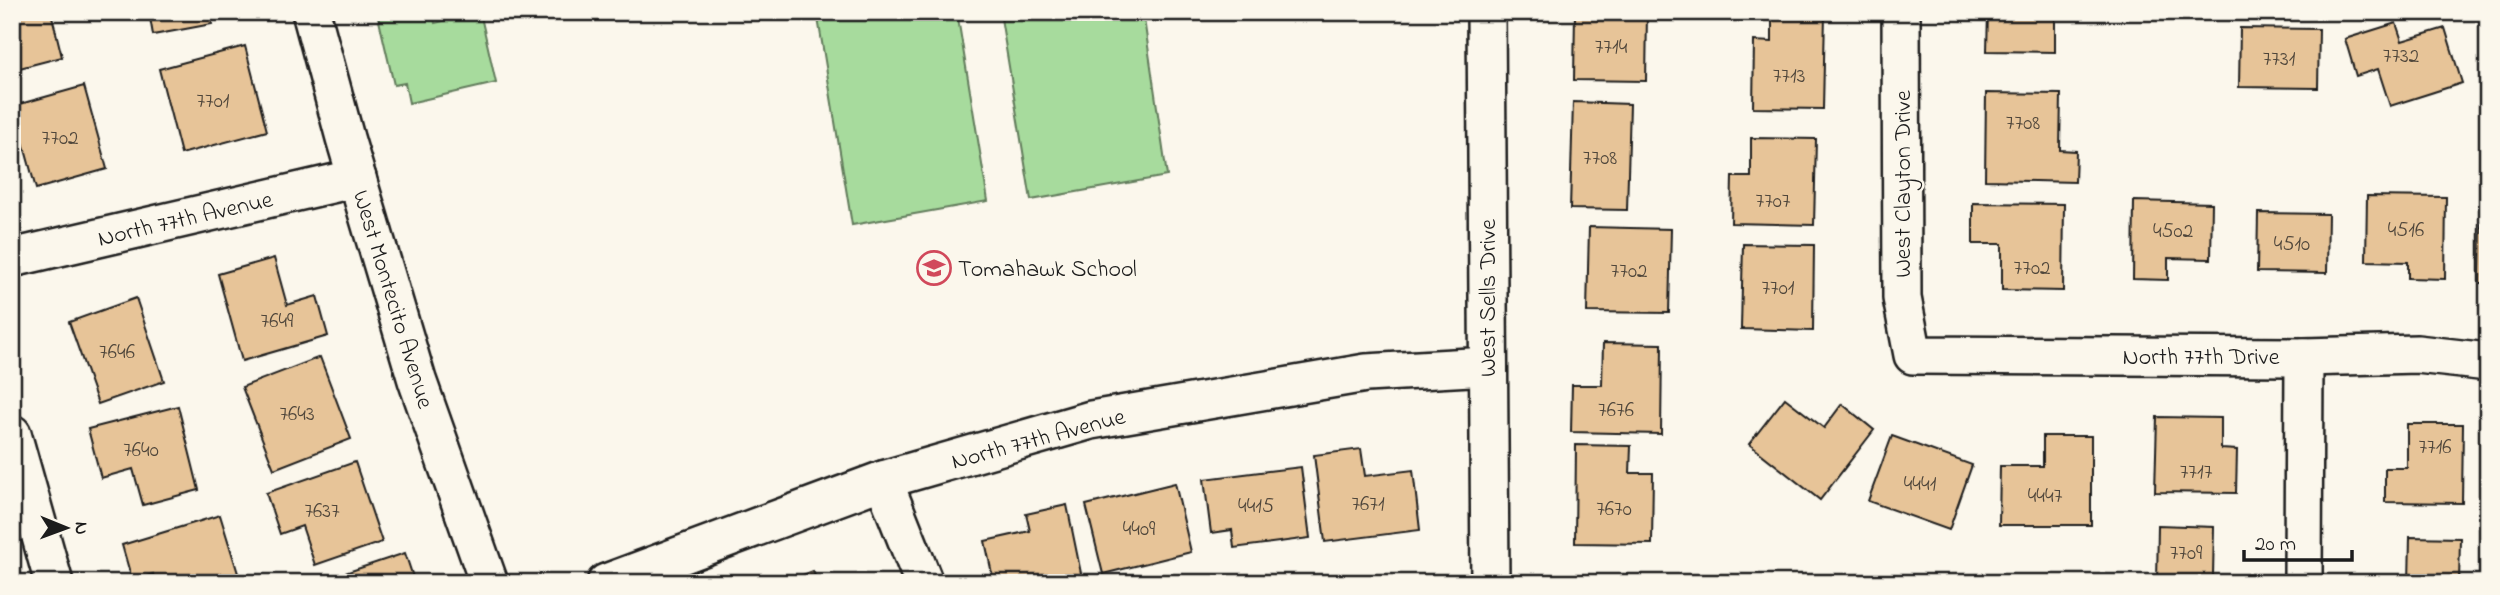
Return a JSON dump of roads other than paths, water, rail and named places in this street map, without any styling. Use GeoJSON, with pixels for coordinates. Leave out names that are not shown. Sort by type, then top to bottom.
{"type":"FeatureCollection","features":[{"type":"Feature","properties":{"kind":"street","name":"West Montecito Avenue"},"geometry":{"type":"LineString","coordinates":[[311,12],[417,380],[489,583]]}},
{"type":"Feature","properties":{"kind":"street","name":"West Sells Drive"},"geometry":{"type":"LineString","coordinates":[[1486,12],[1490,583]]}},
{"type":"Feature","properties":{"kind":"street","name":"West Clayton Drive"},"geometry":{"type":"LineString","coordinates":[[1901,12],[1902,298],[1913,355]]}},
{"type":"Feature","properties":{"kind":"street","name":"North 77th Avenue"},"geometry":{"type":"LineString","coordinates":[[12,258],[357,178]]}},
{"type":"Feature","properties":{"kind":"street","name":"North 77th Drive"},"geometry":{"type":"LineString","coordinates":[[1913,355],[2417,355],[2488,362]]}},
{"type":"Feature","properties":{"kind":"street"},"geometry":{"type":"LineString","coordinates":[[2303,583],[2304,356]]}},
{"type":"Feature","properties":{"kind":"street","name":"North 77th Avenue"},"geometry":{"type":"LineString","coordinates":[[606,583],[883,480],[1091,420],[1366,373],[1488,366]]}},
{"type":"Feature","properties":{"kind":"street"},"geometry":{"type":"LineString","coordinates":[[12,434],[54,583]]}},
{"type":"Feature","properties":{"kind":"street"},"geometry":{"type":"LineString","coordinates":[[883,480],[924,583]]}},
{"type":"Feature","properties":{"kind":"place","name":"Tomahawk School"},"geometry":{"type":"Point","coordinates":[934,268]}}]}
